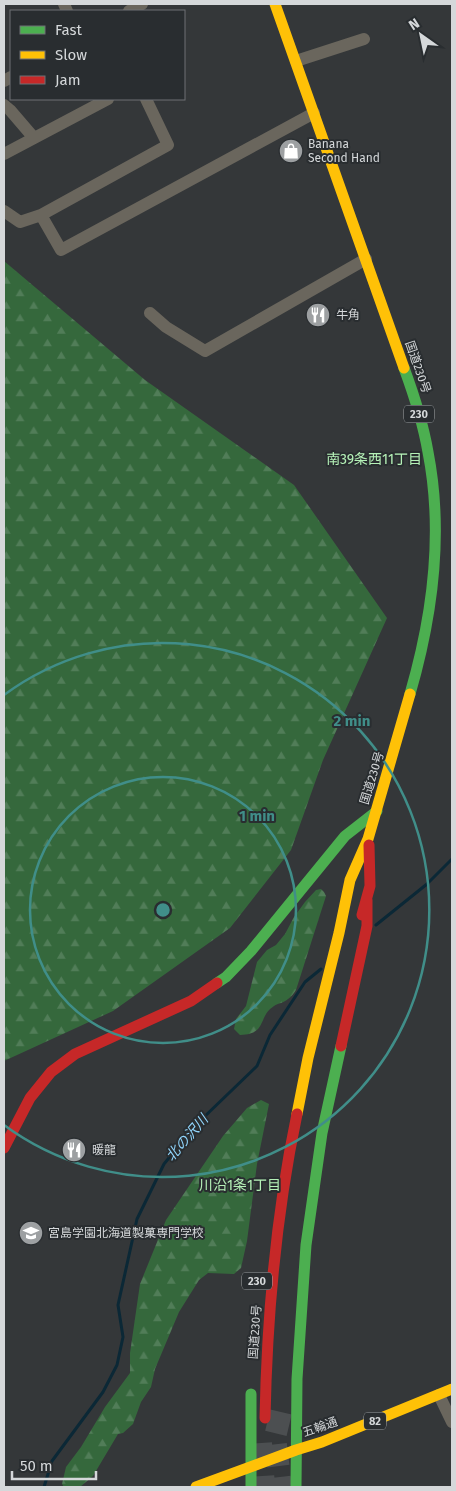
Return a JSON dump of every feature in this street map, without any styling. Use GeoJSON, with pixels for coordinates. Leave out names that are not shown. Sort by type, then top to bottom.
{"type":"FeatureCollection","features":[{"type":"Feature","properties":{"kind":"main road","name":"国道230号"},"geometry":{"type":"LineString","coordinates":[[265,1418],[269,1321],[276,1239],[290,1147],[303,1079],[350,880],[368,839],[413,690],[427,632],[434,589],[436,542],[432,476],[426,439],[408,379],[276,4]]}},
{"type":"Feature","properties":{"kind":"main road"},"geometry":{"type":"LineString","coordinates":[[4,1148],[30,1098],[51,1072],[75,1054],[191,1001],[226,977],[251,951],[344,836],[377,811]]}},
{"type":"Feature","properties":{"kind":"main road","name":"国道230号"},"geometry":{"type":"LineString","coordinates":[[340,998],[370,886],[368,839]]}},
{"type":"Feature","properties":{"kind":"main road","name":"230"},"geometry":{"type":"LineString","coordinates":[[317,975],[334,920],[346,895]]}},
{"type":"Feature","properties":{"kind":"main road"},"geometry":{"type":"LineString","coordinates":[[296,1487],[299,1343],[306,1245],[322,1133],[367,926],[365,909]]}},
{"type":"Feature","properties":{"kind":"main road"},"geometry":{"type":"LineString","coordinates":[[251,1387],[251,1487]]}},
{"type":"Feature","properties":{"kind":"main road","name":"五輪通"},"geometry":{"type":"LineString","coordinates":[[196,1487],[322,1442],[452,1390]]}},
{"type":"Feature","properties":{"kind":"street"},"geometry":{"type":"LineString","coordinates":[[131,10],[142,4]]}},
{"type":"Feature","properties":{"kind":"street"},"geometry":{"type":"LineString","coordinates":[[296,61],[364,39]]}},
{"type":"Feature","properties":{"kind":"street"},"geometry":{"type":"LineString","coordinates":[[4,154],[106,100]]}},
{"type":"Feature","properties":{"kind":"street"},"geometry":{"type":"LineString","coordinates":[[4,211],[20,222],[41,215],[168,144],[146,100]]}},
{"type":"Feature","properties":{"kind":"street"},"geometry":{"type":"LineString","coordinates":[[4,105],[34,138]]}},
{"type":"Feature","properties":{"kind":"street"},"geometry":{"type":"LineString","coordinates":[[41,215],[61,250],[314,112]]}},
{"type":"Feature","properties":{"kind":"street"},"geometry":{"type":"LineString","coordinates":[[150,313],[166,327],[205,351],[366,259]]}},
{"type":"Feature","properties":{"kind":"street"},"geometry":{"type":"LineString","coordinates":[[439,1395],[452,1422]]}},
{"type":"Feature","properties":{"kind":"green space"},"geometry":{"type":"Polygon","coordinates":[[[4,261],[145,380],[294,485],[387,618],[323,760],[291,850],[230,928],[113,1011],[4,1061],[4,261]]]}},
{"type":"Feature","properties":{"kind":"green space"},"geometry":{"type":"Polygon","coordinates":[[[321,889],[326,896],[296,990],[286,1000],[269,1010],[255,1032],[240,1035],[234,1029],[236,1019],[246,1006],[257,962],[285,934],[305,902],[316,890],[321,889]]]}},
{"type":"Feature","properties":{"kind":"green space"},"geometry":{"type":"Polygon","coordinates":[[[261,1100],[269,1104],[257,1164],[247,1241],[241,1268],[234,1274],[208,1273],[199,1280],[179,1312],[155,1369],[151,1387],[141,1402],[133,1424],[123,1433],[118,1434],[93,1476],[80,1487],[64,1487],[62,1484],[66,1467],[81,1447],[105,1407],[130,1373],[130,1353],[140,1284],[166,1220],[223,1136],[247,1108],[261,1100]]]}},
{"type":"Feature","properties":{"kind":"waterway","name":"北の沢川"},"geometry":{"type":"LineString","coordinates":[[376,925],[427,884],[452,859]]}},
{"type":"Feature","properties":{"kind":"waterway","name":"北の沢川"},"geometry":{"type":"LineString","coordinates":[[44,1487],[52,1461],[103,1392],[117,1365],[123,1337],[118,1305],[137,1219],[164,1164],[203,1118],[257,1066],[270,1035],[305,982],[321,969]]}},
{"type":"Feature","properties":{"kind":"tunnel"},"geometry":{"type":"LineString","coordinates":[[281,1412],[275,1437],[281,1487]]}},
{"type":"Feature","properties":{"kind":"tunnel"},"geometry":{"type":"LineString","coordinates":[[261,1443],[264,1487]]}},
{"type":"Feature","properties":{"kind":"traffic: fast"},"geometry":{"type":"LineString","coordinates":[[404,368],[418,409],[426,441],[433,483],[435,513],[434,574],[430,604],[425,634],[410,694]]}},
{"type":"Feature","properties":{"kind":"traffic: fast"},"geometry":{"type":"LineString","coordinates":[[217,983],[226,977],[251,951],[345,836],[377,811]]}},
{"type":"Feature","properties":{"kind":"traffic: fast"},"geometry":{"type":"LineString","coordinates":[[296,1487],[297,1379],[306,1245],[322,1133],[341,1046]]}},
{"type":"Feature","properties":{"kind":"traffic: fast"},"geometry":{"type":"LineString","coordinates":[[251,1394],[251,1487]]}},
{"type":"Feature","properties":{"kind":"traffic: slow"},"geometry":{"type":"LineString","coordinates":[[275,4],[404,368]]}},
{"type":"Feature","properties":{"kind":"traffic: slow"},"geometry":{"type":"LineString","coordinates":[[297,1114],[308,1058],[350,880],[368,839],[410,694]]}},
{"type":"Feature","properties":{"kind":"traffic: slow"},"geometry":{"type":"LineString","coordinates":[[196,1487],[322,1442],[452,1389]]}},
{"type":"Feature","properties":{"kind":"traffic: jam"},"geometry":{"type":"LineString","coordinates":[[362,915],[370,886],[369,845]]}},
{"type":"Feature","properties":{"kind":"traffic: jam"},"geometry":{"type":"LineString","coordinates":[[341,1046],[367,926],[367,900]]}},
{"type":"Feature","properties":{"kind":"traffic: jam"},"geometry":{"type":"LineString","coordinates":[[4,1148],[30,1098],[51,1072],[75,1054],[191,1001],[217,983]]}},
{"type":"Feature","properties":{"kind":"traffic: jam"},"geometry":{"type":"LineString","coordinates":[[265,1418],[270,1303],[283,1189],[297,1114]]}},
{"type":"Feature","properties":{"kind":"place","name":"Banana Second Hand"},"geometry":{"type":"Point","coordinates":[291,151]}},
{"type":"Feature","properties":{"kind":"place","name":"牛角"},"geometry":{"type":"Point","coordinates":[318,315]}},
{"type":"Feature","properties":{"kind":"place","name":"暖龍"},"geometry":{"type":"Point","coordinates":[74,1150]}},
{"type":"Feature","properties":{"kind":"place","name":"宮島学園北海道製菓専門学校"},"geometry":{"type":"Point","coordinates":[31,1233]}},
{"type":"Feature","properties":{"kind":"district","name":"南39条西11丁目"},"geometry":{"type":"Point","coordinates":[374,459]}},
{"type":"Feature","properties":{"kind":"district","name":"川沿1条1丁目"},"geometry":{"type":"Point","coordinates":[240,1185]}}]}
